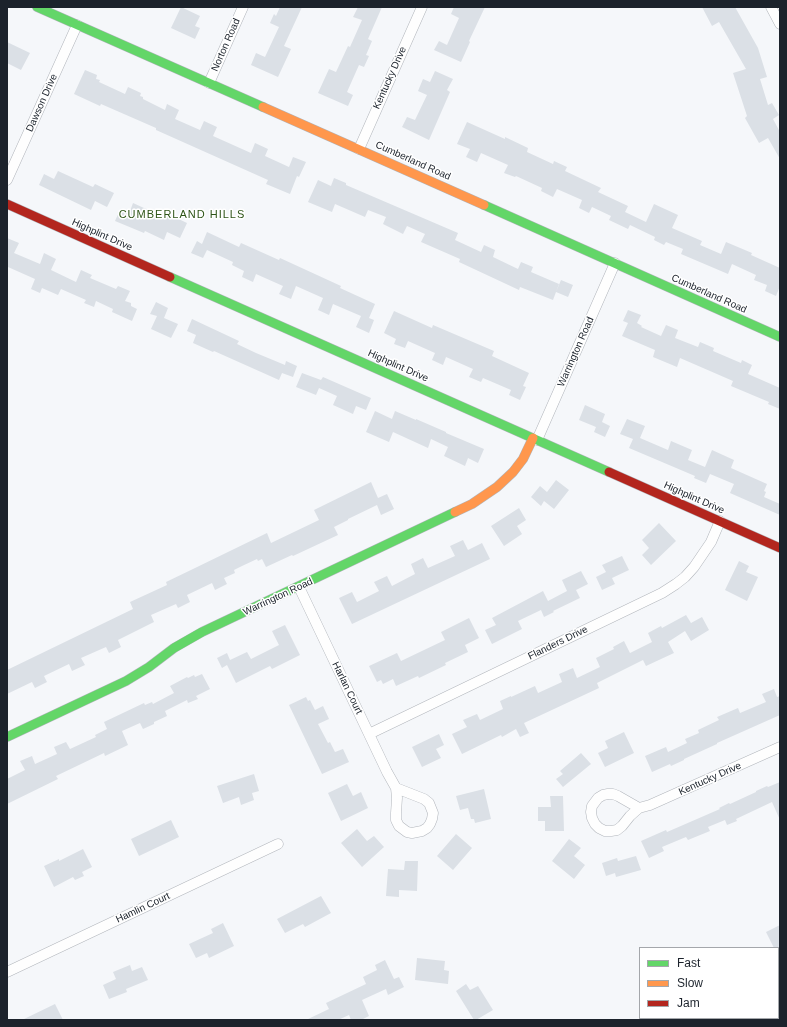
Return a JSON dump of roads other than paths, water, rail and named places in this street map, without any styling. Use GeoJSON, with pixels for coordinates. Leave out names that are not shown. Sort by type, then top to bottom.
{"type":"FeatureCollection","features":[{"type":"Feature","properties":{"kind":"street","name":"Cumberland Road"},"geometry":{"type":"LineString","coordinates":[[37,7],[209,82],[780,337]]}},
{"type":"Feature","properties":{"kind":"street","name":"Norton Road"},"geometry":{"type":"LineString","coordinates":[[209,82],[243,7]]}},
{"type":"Feature","properties":{"kind":"street","name":"Kentucky Drive"},"geometry":{"type":"LineString","coordinates":[[359,149],[422,7]]}},
{"type":"Feature","properties":{"kind":"street"},"geometry":{"type":"LineString","coordinates":[[771,7],[780,24]]}},
{"type":"Feature","properties":{"kind":"street","name":"Dawson Drive"},"geometry":{"type":"LineString","coordinates":[[7,180],[77,25]]}},
{"type":"Feature","properties":{"kind":"street","name":"Highplint Drive"},"geometry":{"type":"LineString","coordinates":[[7,204],[780,548]]}},
{"type":"Feature","properties":{"kind":"street","name":"Warrington Road"},"geometry":{"type":"LineString","coordinates":[[7,737],[126,681],[188,640],[472,504],[497,487],[519,465],[535,439],[615,263]]}},
{"type":"Feature","properties":{"kind":"street","name":"Flanders Drive"},"geometry":{"type":"LineString","coordinates":[[369,734],[662,593],[681,580],[694,567],[711,542],[720,522]]}},
{"type":"Feature","properties":{"kind":"street","name":"Harlan Court"},"geometry":{"type":"LineString","coordinates":[[299,587],[396,788],[396,820],[399,826],[407,832],[412,833],[422,831],[427,828],[430,824],[433,813],[429,803],[424,799],[396,788]]}},
{"type":"Feature","properties":{"kind":"street","name":"Kentucky Drive"},"geometry":{"type":"LineString","coordinates":[[639,808],[618,796],[608,794],[598,798],[594,802],[591,812],[592,818],[599,828],[605,831],[617,830],[639,808],[650,805],[780,747]]}},
{"type":"Feature","properties":{"kind":"street","name":"Hamlin Court"},"geometry":{"type":"LineString","coordinates":[[7,972],[278,844]]}},
{"type":"Feature","properties":{"kind":"district","name":"CUMBERLAND HILLS"},"geometry":{"type":"Point","coordinates":[182,215]}}]}
